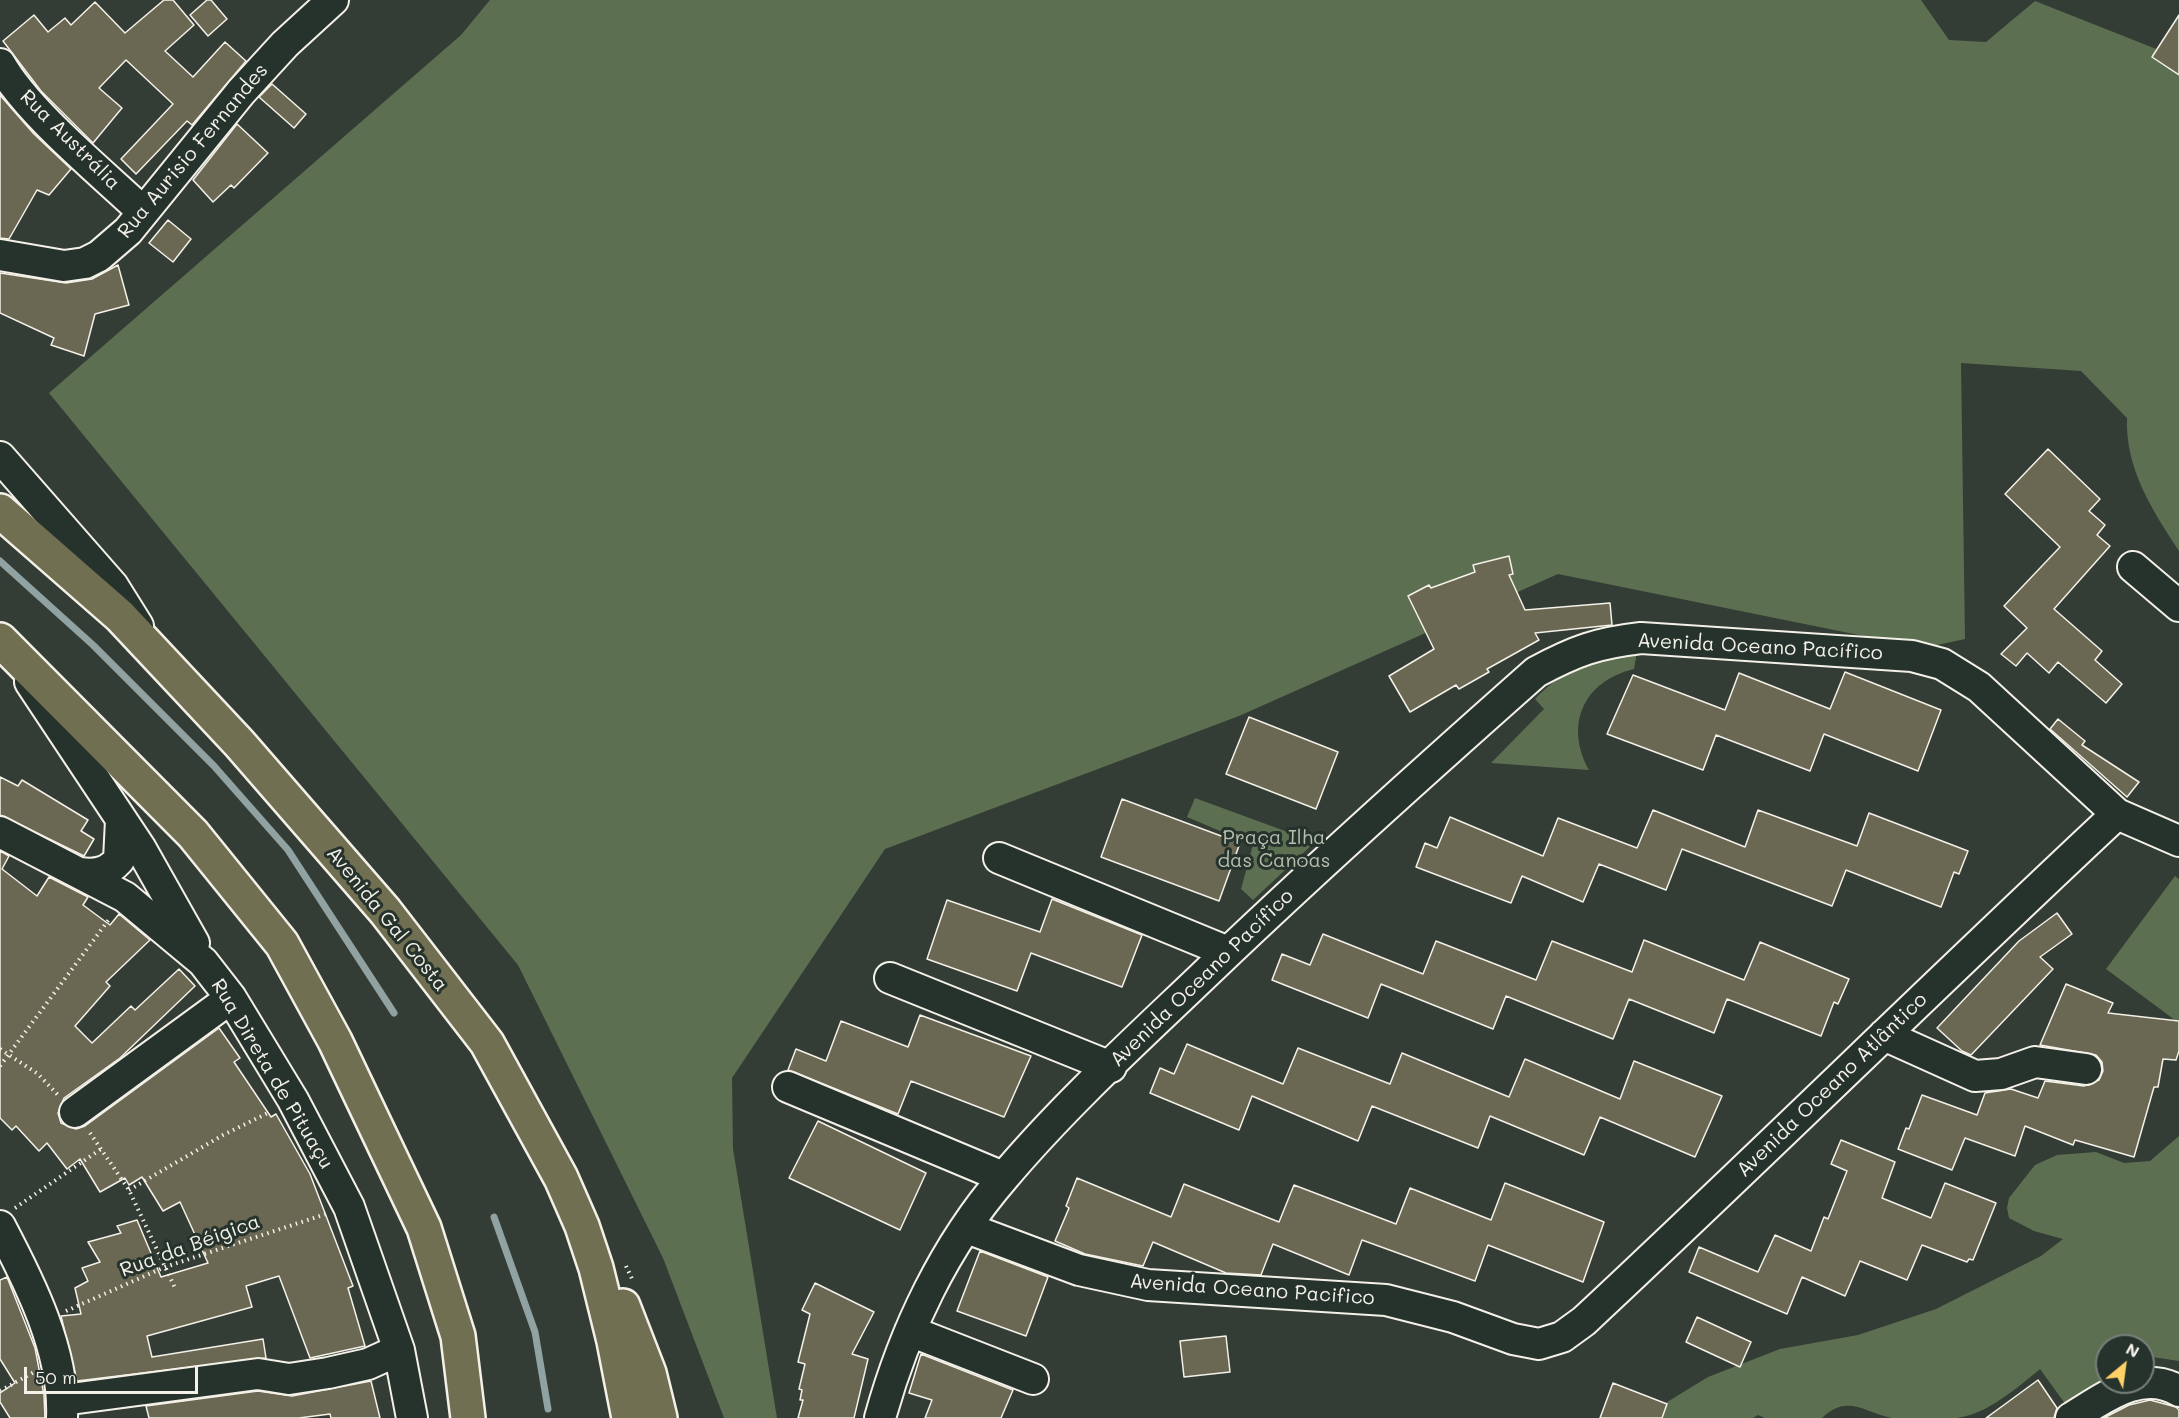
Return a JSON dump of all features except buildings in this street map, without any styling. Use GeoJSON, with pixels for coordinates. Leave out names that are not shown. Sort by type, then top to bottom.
{"type":"FeatureCollection","features":[{"type":"Feature","properties":{"kind":"main road","name":"Avenida Gal Costa"},"geometry":{"type":"LineString","coordinates":[[0,511],[120,616],[239,744],[385,911],[487,1043],[561,1178],[582,1226],[596,1268],[614,1341],[629,1418]]}},
{"type":"Feature","properties":{"kind":"main road"},"geometry":{"type":"LineString","coordinates":[[3,644],[193,834],[282,944],[335,1041],[424,1228],[458,1336],[468,1418]]}},
{"type":"Feature","properties":{"kind":"main road"},"geometry":{"type":"LineString","coordinates":[[582,1226],[604,1257],[649,1372],[660,1418]]}},
{"type":"Feature","properties":{"kind":"street","name":"Rua Aurisio Fernandes"},"geometry":{"type":"LineString","coordinates":[[0,255],[64,266],[85,263],[99,256],[121,237],[143,212],[241,92],[285,44],[333,0]]}},
{"type":"Feature","properties":{"kind":"street","name":"Rua Austrália"},"geometry":{"type":"LineString","coordinates":[[0,64],[44,117],[143,212]]}},
{"type":"Feature","properties":{"kind":"street"},"geometry":{"type":"LineString","coordinates":[[0,457],[113,586],[155,654]]}},
{"type":"Feature","properties":{"kind":"street"},"geometry":{"type":"LineString","coordinates":[[2133,567],[2179,606]]}},
{"type":"Feature","properties":{"kind":"street","name":"Avenida Oceano Pacífico"},"geometry":{"type":"LineString","coordinates":[[880,1418],[910,1330],[935,1279],[1003,1177],[1111,1067],[1295,887],[1536,672],[1576,650],[1610,641],[1641,638],[1912,656],[1942,664],[1978,687],[2117,814],[2179,842]]}},
{"type":"Feature","properties":{"kind":"street"},"geometry":{"type":"LineString","coordinates":[[3,644],[141,849],[204,962]]}},
{"type":"Feature","properties":{"kind":"street","name":"Avenida Oceano Atlântico"},"geometry":{"type":"LineString","coordinates":[[1539,1344],[1562,1337],[1584,1321],[1750,1166],[2117,814]]}},
{"type":"Feature","properties":{"kind":"street"},"geometry":{"type":"LineString","coordinates":[[80,873],[95,875],[104,872],[119,860],[121,820]]}},
{"type":"Feature","properties":{"kind":"street","name":"Rua Direta de Pituaçu"},"geometry":{"type":"LineString","coordinates":[[0,832],[125,897],[204,962],[231,998],[293,1101],[349,1207],[399,1350],[412,1418]]}},
{"type":"Feature","properties":{"kind":"street"},"geometry":{"type":"LineString","coordinates":[[999,858],[1228,952]]}},
{"type":"Feature","properties":{"kind":"street"},"geometry":{"type":"LineString","coordinates":[[890,978],[1111,1067]]}},
{"type":"Feature","properties":{"kind":"street"},"geometry":{"type":"LineString","coordinates":[[75,1112],[231,998]]}},
{"type":"Feature","properties":{"kind":"street"},"geometry":{"type":"LineString","coordinates":[[1884,1035],[1975,1076],[2001,1074],[2035,1062],[2086,1069]]}},
{"type":"Feature","properties":{"kind":"street"},"geometry":{"type":"LineString","coordinates":[[788,1087],[1003,1177]]}},
{"type":"Feature","properties":{"kind":"street"},"geometry":{"type":"LineString","coordinates":[[5,1219],[44,1320],[48,1365],[62,1409],[258,1374],[290,1379],[368,1365],[399,1350]]}},
{"type":"Feature","properties":{"kind":"street","name":"Avenida Oceano Pacifico"},"geometry":{"type":"LineString","coordinates":[[967,1228],[1046,1259],[1111,1279],[1184,1289],[1386,1300],[1453,1317],[1513,1339],[1539,1344]]}},
{"type":"Feature","properties":{"kind":"street"},"geometry":{"type":"LineString","coordinates":[[910,1330],[1033,1379]]}},
{"type":"Feature","properties":{"kind":"street"},"geometry":{"type":"LineString","coordinates":[[2071,1418],[2093,1403],[2131,1385],[2158,1383],[2169,1385],[2179,1391]]}},
{"type":"Feature","properties":{"kind":"path"},"geometry":{"type":"LineString","coordinates":[[0,1066],[125,897]]}},
{"type":"Feature","properties":{"kind":"path"},"geometry":{"type":"LineString","coordinates":[[0,1049],[38,1074],[75,1112],[129,1190],[175,1288]]}},
{"type":"Feature","properties":{"kind":"path"},"geometry":{"type":"LineString","coordinates":[[129,1190],[223,1135],[293,1101]]}},
{"type":"Feature","properties":{"kind":"path"},"geometry":{"type":"LineString","coordinates":[[5,1219],[101,1149]]}},
{"type":"Feature","properties":{"kind":"path","name":"Rua da Béigica"},"geometry":{"type":"LineString","coordinates":[[44,1320],[165,1267],[349,1207]]}},
{"type":"Feature","properties":{"kind":"path"},"geometry":{"type":"LineString","coordinates":[[0,1391],[48,1365]]}},
{"type":"Feature","properties":{"kind":"green space"},"geometry":{"type":"Polygon","coordinates":[[[490,0],[1921,0],[1949,40],[1986,42],[2035,1],[2179,58],[2179,551],[2150,504],[2135,471],[2130,454],[2127,418],[2081,371],[1961,363],[1965,639],[1923,648],[1558,574],[1239,716],[885,849],[732,1078],[733,1149],[777,1418],[724,1418],[663,1258],[518,965],[49,393],[461,35],[490,0]]]}},
{"type":"Feature","properties":{"kind":"green space"},"geometry":{"type":"Polygon","coordinates":[[[1637,652],[1634,669],[1602,683],[1583,707],[1578,736],[1589,770],[1491,763],[1544,709],[1535,699],[1547,687],[1570,671],[1582,666],[1606,658],[1637,652]]]}},
{"type":"Feature","properties":{"kind":"green space","name":"Praça Ilha das Canoas"},"geometry":{"type":"Polygon","coordinates":[[[1195,798],[1315,842],[1253,900],[1241,889],[1253,845],[1187,817],[1195,798]]]}},
{"type":"Feature","properties":{"kind":"green space"},"geometry":{"type":"Polygon","coordinates":[[[2175,876],[2179,879],[2179,1023],[2106,969],[2175,876]]]}},
{"type":"Feature","properties":{"kind":"green space"},"geometry":{"type":"Polygon","coordinates":[[[2179,1136],[2179,1361],[2155,1357],[2155,1334],[2095,1334],[2095,1389],[2066,1405],[2040,1369],[1990,1406],[1979,1412],[1956,1418],[1891,1418],[1848,1406],[1831,1411],[1822,1418],[1765,1418],[1758,1415],[1753,1418],[1641,1418],[1708,1377],[1780,1349],[1858,1335],[1936,1309],[2041,1256],[2063,1239],[2034,1231],[2009,1218],[2007,1208],[2009,1198],[2035,1165],[2057,1155],[2096,1152],[2124,1163],[2150,1161],[2179,1136]]]}},
{"type":"Feature","properties":{"kind":"waterway"},"geometry":{"type":"LineString","coordinates":[[0,561],[93,645],[214,766],[288,850],[394,1013]]}},
{"type":"Feature","properties":{"kind":"waterway"},"geometry":{"type":"LineString","coordinates":[[494,1217],[535,1332],[548,1409]]}}]}
